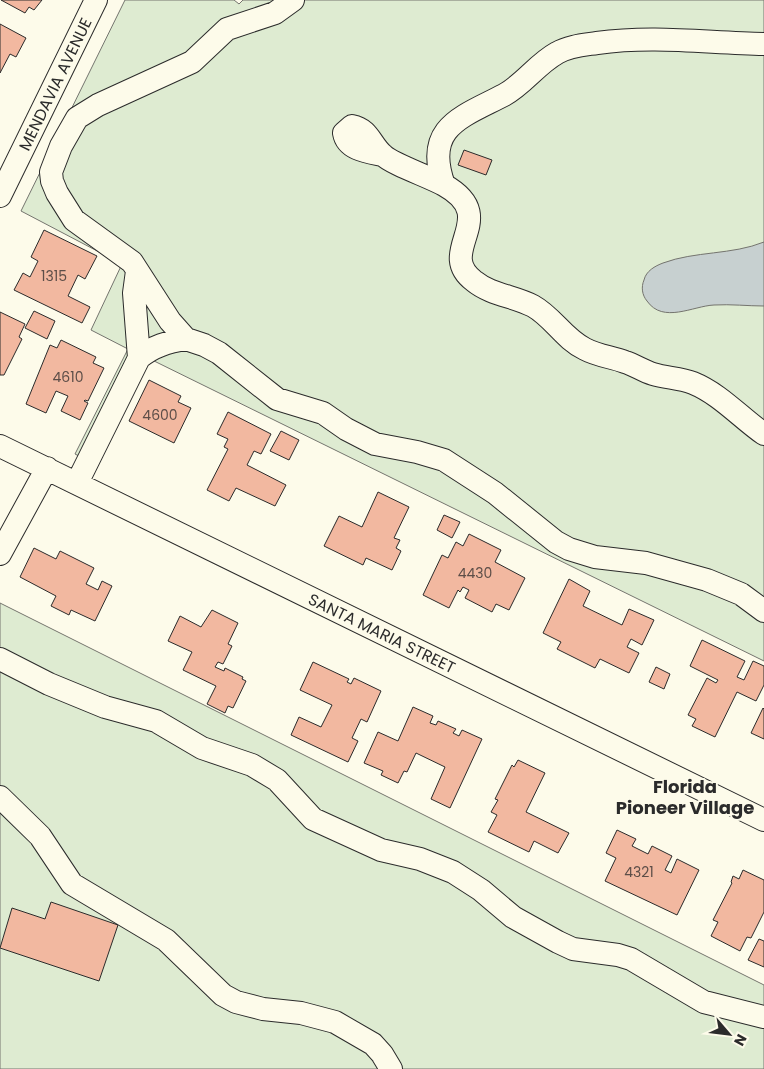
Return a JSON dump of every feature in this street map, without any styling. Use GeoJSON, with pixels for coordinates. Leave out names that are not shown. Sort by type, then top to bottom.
{"type":"FeatureCollection","features":[{"type":"Feature","properties":{"kind":"street","name":"MENDAVIA AVENUE"},"geometry":{"type":"LineString","coordinates":[[0,196],[96,0]]}},
{"type":"Feature","properties":{"kind":"street"},"geometry":{"type":"LineString","coordinates":[[186,339],[170,321],[149,285],[124,254],[74,220],[57,193],[52,181],[51,172],[61,146],[77,118],[98,105],[192,62],[227,29],[274,13],[293,0]]}},
{"type":"Feature","properties":{"kind":"street"},"geometry":{"type":"LineString","coordinates":[[444,185],[438,167],[438,146],[444,134],[468,111],[512,90],[548,59],[568,48],[642,38],[764,44]]}},
{"type":"Feature","properties":{"kind":"street"},"geometry":{"type":"LineString","coordinates":[[406,166],[438,146]]}},
{"type":"Feature","properties":{"kind":"street"},"geometry":{"type":"LineString","coordinates":[[382,155],[444,185],[462,196],[469,209],[470,217],[461,256],[462,265],[472,280],[493,292],[534,307],[565,336],[586,350],[625,362],[651,373],[694,384],[722,401],[764,434]]}},
{"type":"Feature","properties":{"kind":"street"},"geometry":{"type":"LineString","coordinates":[[137,271],[134,293],[139,358]]}},
{"type":"Feature","properties":{"kind":"street"},"geometry":{"type":"LineString","coordinates":[[77,483],[139,358],[161,344],[186,339],[204,345],[219,353],[277,399],[323,413],[365,440],[388,448],[417,452],[444,460],[495,493],[568,550],[595,557],[646,563],[707,580],[741,594],[764,611]]}},
{"type":"Feature","properties":{"kind":"street","name":"SANTA MARIA STREET"},"geometry":{"type":"LineString","coordinates":[[0,446],[764,820]]}},
{"type":"Feature","properties":{"kind":"street"},"geometry":{"type":"LineString","coordinates":[[0,554],[47,468]]}},
{"type":"Feature","properties":{"kind":"street"},"geometry":{"type":"LineString","coordinates":[[0,659],[49,684],[105,707],[156,721],[202,748],[252,765],[277,780],[313,819],[381,850],[420,859],[453,872],[481,890],[513,917],[558,942],[573,949],[618,955],[631,959],[704,1002],[764,1017]]}},
{"type":"Feature","properties":{"kind":"street"},"geometry":{"type":"LineString","coordinates":[[0,797],[40,836],[72,884],[166,940],[223,994],[236,1002],[263,1009],[301,1013],[335,1022],[372,1044],[382,1054],[391,1069]]}},
{"type":"Feature","properties":{"kind":"green space"},"geometry":{"type":"Polygon","coordinates":[[[125,0],[234,0],[239,4],[243,0],[764,0],[764,661],[148,358],[95,464],[75,454],[128,349],[91,330],[122,264],[21,211],[125,0]]]}},
{"type":"Feature","properties":{"kind":"green space"},"geometry":{"type":"Polygon","coordinates":[[[0,603],[764,985],[764,1069],[0,1069],[0,603]]]}},
{"type":"Feature","properties":{"kind":"shaded area"},"geometry":{"type":"Polygon","coordinates":[[[764,242],[764,306],[714,305],[670,313],[654,308],[643,294],[642,288],[645,277],[651,269],[660,264],[688,256],[739,249],[764,242]]]}},
{"type":"Feature","properties":{"kind":"building"},"geometry":{"type":"Polygon","coordinates":[[[1,0],[42,0],[34,10],[29,7],[25,13],[1,0]]]}},
{"type":"Feature","properties":{"kind":"building"},"geometry":{"type":"Polygon","coordinates":[[[0,24],[26,38],[16,57],[10,54],[0,73],[0,24]]]}},
{"type":"Feature","properties":{"kind":"building"},"geometry":{"type":"Polygon","coordinates":[[[464,150],[492,160],[486,175],[458,165],[464,150]]]}},
{"type":"Feature","properties":{"kind":"building"},"geometry":{"type":"Polygon","coordinates":[[[44,230],[97,256],[85,279],[78,275],[68,296],[90,307],[82,323],[14,290],[23,273],[30,277],[38,261],[31,257],[44,230]]]}},
{"type":"Feature","properties":{"kind":"building"},"geometry":{"type":"Polygon","coordinates":[[[34,311],[55,321],[47,339],[25,328],[34,311]]]}},
{"type":"Feature","properties":{"kind":"building"},"geometry":{"type":"Polygon","coordinates":[[[0,312],[25,324],[19,337],[22,339],[4,375],[0,375],[0,312]]]}},
{"type":"Feature","properties":{"kind":"building"},"geometry":{"type":"Polygon","coordinates":[[[61,340],[96,357],[93,363],[104,368],[88,401],[84,401],[88,403],[80,420],[61,411],[68,396],[56,391],[46,413],[26,404],[50,345],[57,348],[61,340]]]}},
{"type":"Feature","properties":{"kind":"building"},"geometry":{"type":"Polygon","coordinates":[[[149,380],[181,396],[178,402],[191,408],[174,443],[129,421],[149,380]]]}},
{"type":"Feature","properties":{"kind":"building"},"geometry":{"type":"Polygon","coordinates":[[[228,412],[271,434],[261,454],[254,451],[247,465],[286,485],[275,506],[236,488],[229,501],[207,490],[228,449],[224,447],[228,439],[217,434],[228,412]]]}},
{"type":"Feature","properties":{"kind":"building"},"geometry":{"type":"Polygon","coordinates":[[[281,431],[299,440],[289,460],[270,451],[281,431]]]}},
{"type":"Feature","properties":{"kind":"building"},"geometry":{"type":"Polygon","coordinates":[[[378,492],[409,507],[394,538],[400,540],[396,548],[401,551],[392,570],[366,558],[363,565],[324,546],[339,516],[362,527],[378,492]]]}},
{"type":"Feature","properties":{"kind":"building"},"geometry":{"type":"Polygon","coordinates":[[[444,515],[460,522],[452,538],[437,530],[444,515]]]}},
{"type":"Feature","properties":{"kind":"building"},"geometry":{"type":"Polygon","coordinates":[[[469,534],[501,550],[495,562],[525,578],[509,610],[496,604],[492,612],[465,598],[469,590],[463,587],[460,592],[458,590],[449,608],[423,595],[442,555],[448,558],[456,542],[463,546],[469,534]]]}},
{"type":"Feature","properties":{"kind":"building"},"geometry":{"type":"Polygon","coordinates":[[[34,548],[56,559],[60,551],[94,568],[86,584],[98,590],[102,581],[112,586],[95,621],[71,610],[69,615],[51,606],[56,596],[20,577],[34,548]]]}},
{"type":"Feature","properties":{"kind":"building"},"geometry":{"type":"Polygon","coordinates":[[[569,579],[590,591],[583,606],[622,625],[629,609],[654,620],[642,645],[631,639],[627,647],[639,653],[629,673],[600,659],[595,668],[557,649],[561,642],[543,633],[569,579]]]}},
{"type":"Feature","properties":{"kind":"building"},"geometry":{"type":"Polygon","coordinates":[[[212,610],[238,623],[228,644],[232,646],[223,664],[218,662],[215,667],[224,671],[225,668],[243,677],[242,679],[246,681],[233,708],[228,706],[225,713],[207,704],[216,686],[183,670],[192,652],[168,641],[180,616],[201,627],[212,610]]]}},
{"type":"Feature","properties":{"kind":"building"},"geometry":{"type":"Polygon","coordinates":[[[702,640],[745,661],[737,677],[744,680],[753,661],[764,666],[764,685],[756,701],[737,692],[715,737],[692,726],[696,719],[688,715],[707,678],[716,683],[718,680],[690,666],[702,640]]]}},
{"type":"Feature","properties":{"kind":"building"},"geometry":{"type":"Polygon","coordinates":[[[313,662],[349,679],[347,682],[351,684],[354,678],[381,691],[367,722],[361,719],[352,738],[358,741],[348,762],[291,735],[299,717],[321,727],[332,705],[300,690],[313,662]]]}},
{"type":"Feature","properties":{"kind":"building"},"geometry":{"type":"Polygon","coordinates":[[[656,667],[670,674],[664,689],[649,682],[656,667]]]}},
{"type":"Feature","properties":{"kind":"building"},"geometry":{"type":"Polygon","coordinates":[[[413,707],[433,716],[430,723],[436,725],[438,721],[456,729],[453,733],[459,736],[462,730],[482,739],[450,808],[431,799],[445,767],[416,753],[407,772],[404,771],[398,783],[381,775],[383,771],[364,763],[378,732],[398,741],[413,707]]]}},
{"type":"Feature","properties":{"kind":"building"},"geometry":{"type":"Polygon","coordinates":[[[764,709],[764,739],[751,733],[764,709]]]}},
{"type":"Feature","properties":{"kind":"building"},"geometry":{"type":"Polygon","coordinates":[[[518,760],[545,773],[526,812],[569,833],[558,853],[534,841],[529,852],[488,832],[497,815],[491,812],[498,800],[495,799],[512,765],[514,767],[518,760]]]}},
{"type":"Feature","properties":{"kind":"building"},"geometry":{"type":"Polygon","coordinates":[[[617,830],[636,839],[632,846],[648,854],[652,846],[672,856],[665,870],[671,873],[677,859],[699,870],[677,915],[605,881],[616,858],[606,853],[617,830]]]}},
{"type":"Feature","properties":{"kind":"building"},"geometry":{"type":"Polygon","coordinates":[[[743,870],[764,880],[764,912],[751,938],[747,937],[740,951],[711,936],[718,922],[713,920],[732,883],[733,876],[739,879],[743,870]]]}},
{"type":"Feature","properties":{"kind":"building"},"geometry":{"type":"Polygon","coordinates":[[[51,902],[118,925],[99,981],[0,948],[12,908],[45,919],[51,902]]]}},
{"type":"Feature","properties":{"kind":"building"},"geometry":{"type":"Polygon","coordinates":[[[759,939],[764,941],[764,967],[748,960],[759,939]]]}},
{"type":"Feature","properties":{"kind":"district","name":"Florida Pioneer Village"},"geometry":{"type":"Point","coordinates":[685,798]}}]}
